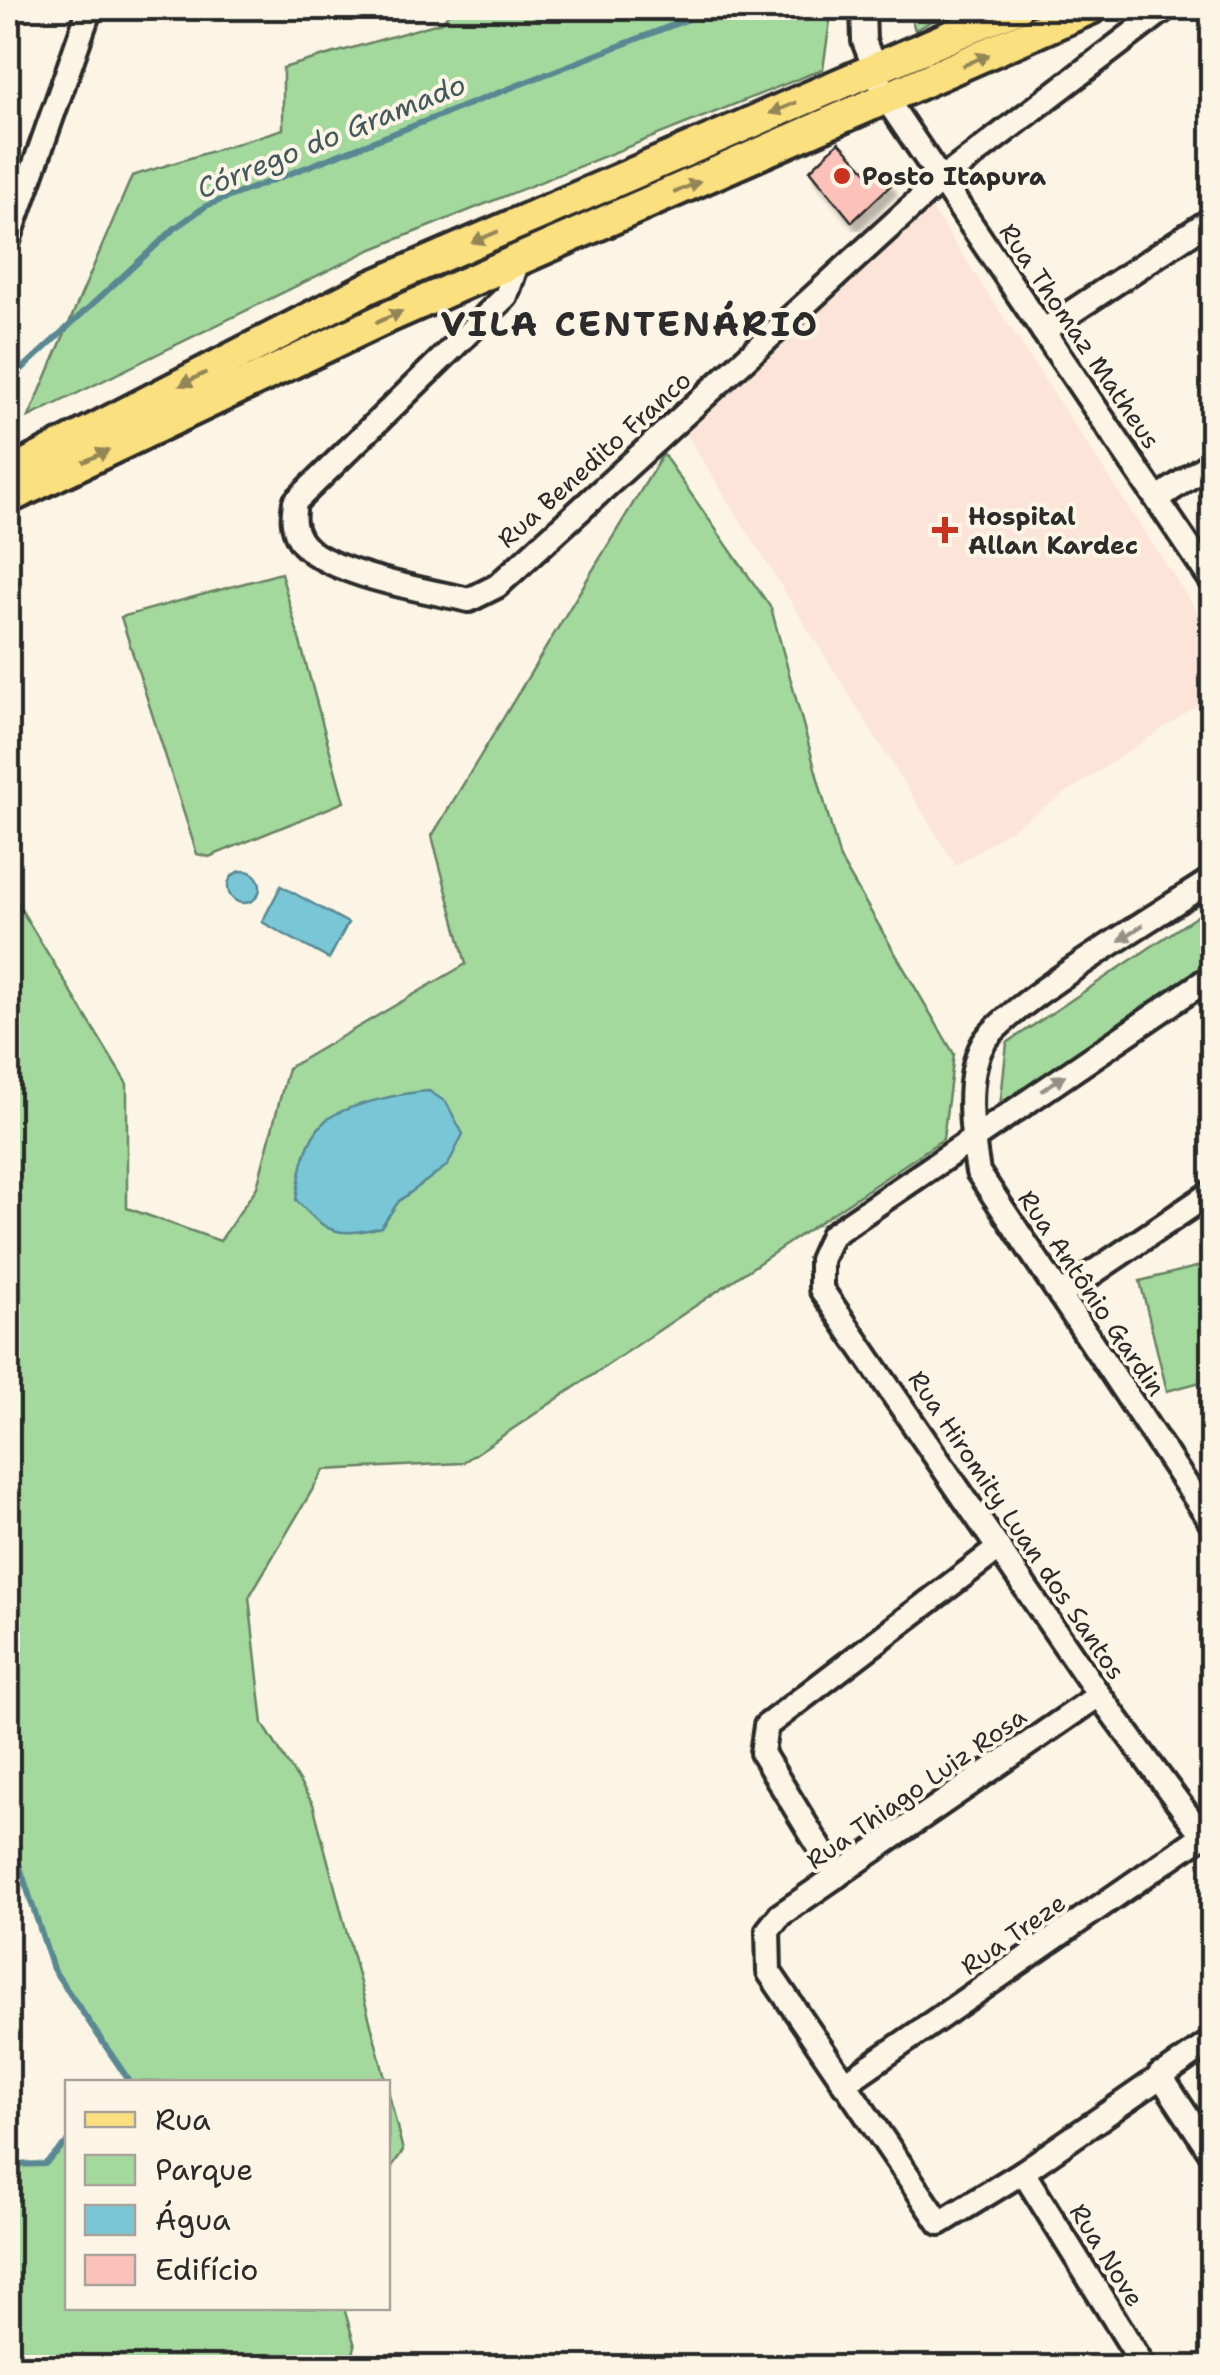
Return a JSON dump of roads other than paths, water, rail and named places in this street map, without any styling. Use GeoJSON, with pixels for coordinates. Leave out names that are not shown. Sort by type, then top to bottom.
{"type":"FeatureCollection","features":[{"type":"Feature","properties":{"kind":"main road"},"geometry":{"type":"LineString","coordinates":[[8,474],[370,287],[1016,8]]}},
{"type":"Feature","properties":{"kind":"main road"},"geometry":{"type":"LineString","coordinates":[[8,498],[518,260],[1091,8]]}},
{"type":"Feature","properties":{"kind":"street"},"geometry":{"type":"LineString","coordinates":[[8,240],[18,187],[90,8]]}},
{"type":"Feature","properties":{"kind":"street","name":"Rua Thomaz Matheus"},"geometry":{"type":"LineString","coordinates":[[863,8],[864,41],[887,100],[1212,581]]}},
{"type":"Feature","properties":{"kind":"street","name":"Rua Benedito Franco"},"geometry":{"type":"LineString","coordinates":[[518,260],[506,296],[294,502],[292,524],[302,543],[328,563],[469,600],[496,586],[941,180],[1166,8]]}},
{"type":"Feature","properties":{"kind":"street"},"geometry":{"type":"LineString","coordinates":[[1043,330],[1212,218]]}},
{"type":"Feature","properties":{"kind":"street"},"geometry":{"type":"LineString","coordinates":[[1156,498],[1212,462]]}},
{"type":"Feature","properties":{"kind":"street"},"geometry":{"type":"LineString","coordinates":[[972,1138],[976,1066],[984,1042],[1012,1013],[1212,879]]}},
{"type":"Feature","properties":{"kind":"street"},"geometry":{"type":"LineString","coordinates":[[972,1138],[1212,976]]}},
{"type":"Feature","properties":{"kind":"street","name":"Rua Hiromity Luan dos Santos"},"geometry":{"type":"LineString","coordinates":[[972,1138],[832,1235],[821,1260],[821,1289],[1099,1695],[1208,1833]]}},
{"type":"Feature","properties":{"kind":"street","name":"Rua Antônio Gardin"},"geometry":{"type":"LineString","coordinates":[[972,1138],[978,1172],[1212,1523]]}},
{"type":"Feature","properties":{"kind":"street"},"geometry":{"type":"LineString","coordinates":[[1060,1295],[1212,1192]]}},
{"type":"Feature","properties":{"kind":"street"},"geometry":{"type":"LineString","coordinates":[[837,1876],[762,1753],[766,1726],[999,1548]]}},
{"type":"Feature","properties":{"kind":"street","name":"Rua Thiago Luiz Rosa"},"geometry":{"type":"LineString","coordinates":[[844,2084],[769,1972],[768,1930],[780,1914],[1099,1695]]}},
{"type":"Feature","properties":{"kind":"street","name":"Rua Treze"},"geometry":{"type":"LineString","coordinates":[[844,2084],[1208,1833]]}},
{"type":"Feature","properties":{"kind":"street"},"geometry":{"type":"LineString","coordinates":[[844,2084],[940,2224],[1023,2172],[1212,2041]]}},
{"type":"Feature","properties":{"kind":"street"},"geometry":{"type":"LineString","coordinates":[[1160,2074],[1212,2154]]}},
{"type":"Feature","properties":{"kind":"street","name":"Rua Nove"},"geometry":{"type":"LineString","coordinates":[[1023,2172],[1145,2368]]}},
{"type":"Feature","properties":{"kind":"water"},"geometry":{"type":"Polygon","coordinates":[[[244,871],[255,876],[260,887],[255,898],[244,903],[233,898],[228,887],[233,876],[244,871]]]}},
{"type":"Feature","properties":{"kind":"water"},"geometry":{"type":"Polygon","coordinates":[[[281,886],[348,923],[329,959],[262,922],[281,886]]]}},
{"type":"Feature","properties":{"kind":"water"},"geometry":{"type":"Polygon","coordinates":[[[429,1091],[446,1102],[463,1134],[448,1165],[399,1201],[381,1227],[353,1232],[333,1230],[296,1200],[308,1147],[325,1121],[360,1105],[429,1091]]]}},
{"type":"Feature","properties":{"kind":"waterway","name":"Córrego do Gramado"},"geometry":{"type":"LineString","coordinates":[[8,382],[175,228],[206,206],[717,8]]}},
{"type":"Feature","properties":{"kind":"waterway"},"geometry":{"type":"LineString","coordinates":[[8,1830],[53,1969],[129,2080]]}},
{"type":"Feature","properties":{"kind":"waterway"},"geometry":{"type":"LineString","coordinates":[[8,2165],[45,2164],[65,2145]]}},
{"type":"Feature","properties":{"kind":"place","name":"Posto Itapura"},"geometry":{"type":"Point","coordinates":[842,176]}},
{"type":"Feature","properties":{"kind":"place","name":"Hospital Allan Kardec"},"geometry":{"type":"Point","coordinates":[945,530]}},
{"type":"Feature","properties":{"kind":"district","name":"VILA CENTENÁRIO"},"geometry":{"type":"Point","coordinates":[630,324]}}]}
